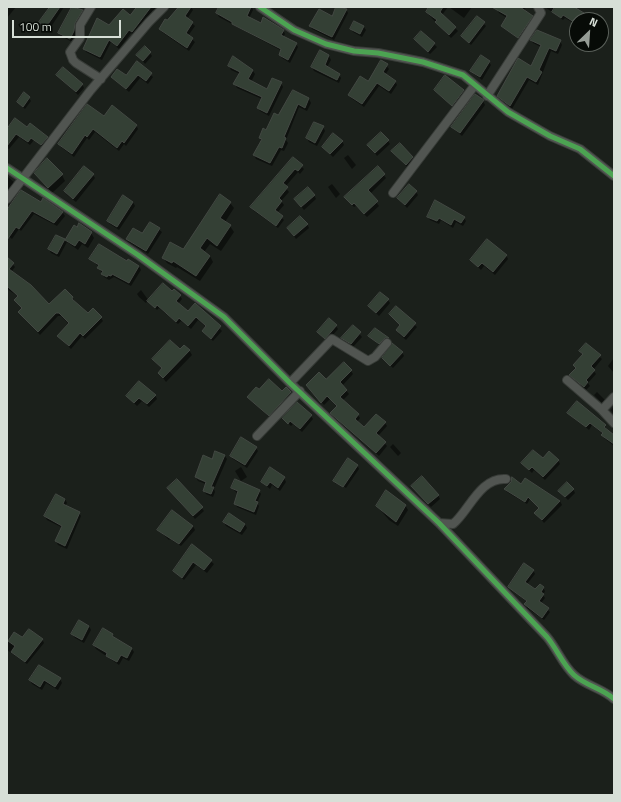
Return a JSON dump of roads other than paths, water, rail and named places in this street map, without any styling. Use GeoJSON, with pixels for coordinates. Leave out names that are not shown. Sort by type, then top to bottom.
{"type":"FeatureCollection","features":[{"type":"Feature","properties":{"kind":"street"},"geometry":{"type":"LineString","coordinates":[[91,7],[80,25],[80,38],[70,52],[76,63],[101,79]]}},
{"type":"Feature","properties":{"kind":"street"},"geometry":{"type":"LineString","coordinates":[[7,199],[23,180],[57,133],[101,79],[164,7]]}},
{"type":"Feature","properties":{"kind":"street"},"geometry":{"type":"LineString","coordinates":[[260,7],[294,30],[326,44],[354,51],[378,53],[423,62],[462,75],[508,112],[543,132],[580,149],[614,176]]}},
{"type":"Feature","properties":{"kind":"street"},"geometry":{"type":"LineString","coordinates":[[487,96],[541,13],[538,7]]}},
{"type":"Feature","properties":{"kind":"street"},"geometry":{"type":"LineString","coordinates":[[393,194],[475,85]]}},
{"type":"Feature","properties":{"kind":"street"},"geometry":{"type":"LineString","coordinates":[[7,168],[23,180],[74,212],[209,305],[224,317],[290,383],[439,523],[547,637],[558,651],[567,668],[575,676],[601,689],[614,699]]}},
{"type":"Feature","properties":{"kind":"street"},"geometry":{"type":"LineString","coordinates":[[290,383],[330,339],[342,344],[358,356],[368,361],[375,357],[387,343]]}},
{"type":"Feature","properties":{"kind":"street"},"geometry":{"type":"LineString","coordinates":[[567,380],[602,410],[614,423]]}},
{"type":"Feature","properties":{"kind":"street"},"geometry":{"type":"LineString","coordinates":[[257,436],[300,391]]}},
{"type":"Feature","properties":{"kind":"street"},"geometry":{"type":"LineString","coordinates":[[602,410],[614,397]]}},
{"type":"Feature","properties":{"kind":"street"},"geometry":{"type":"LineString","coordinates":[[439,523],[453,524],[478,494],[497,480],[506,479]]}}]}
